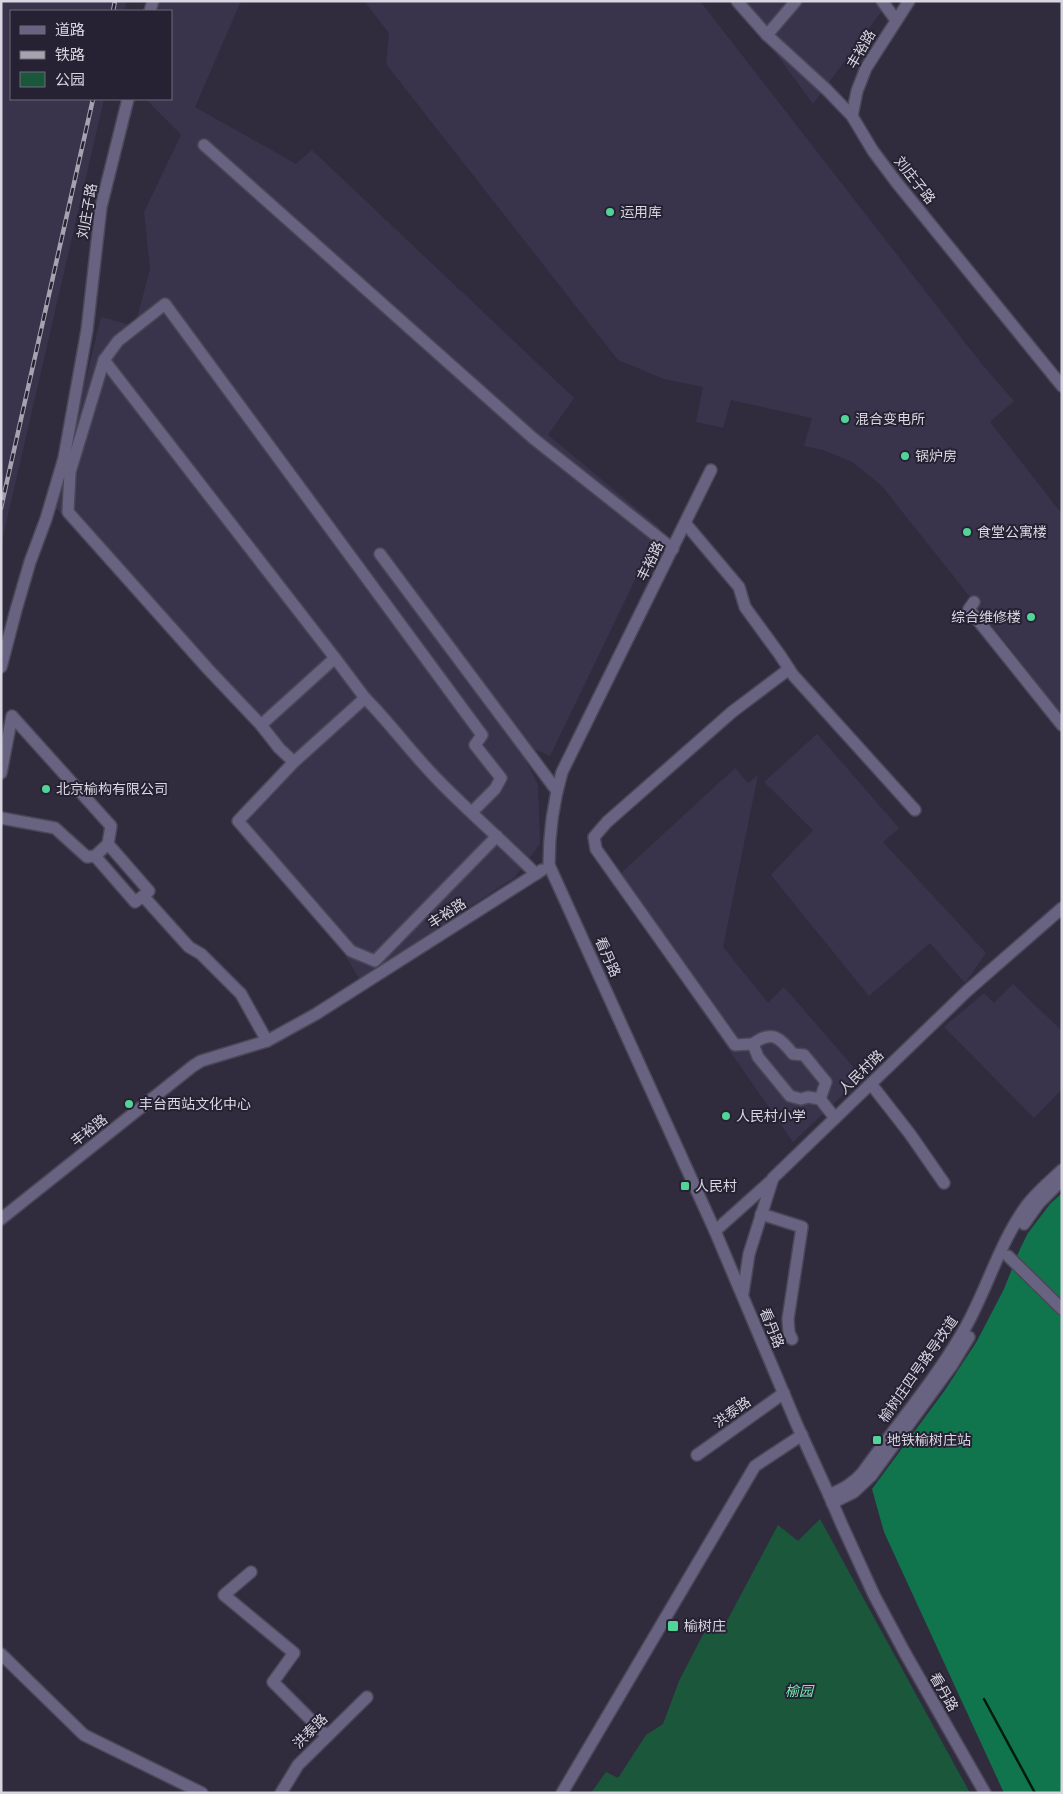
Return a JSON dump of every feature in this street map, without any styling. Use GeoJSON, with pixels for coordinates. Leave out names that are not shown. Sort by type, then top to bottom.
{"type":"FeatureCollection","features":[{"type":"Feature","properties":{"kind":"street","name":"刘庄子路"},"geometry":{"type":"LineString","coordinates":[[737,1],[767,35],[827,90],[852,116],[897,183],[1062,386]]}},
{"type":"Feature","properties":{"kind":"street"},"geometry":{"type":"LineString","coordinates":[[767,35],[796,1]]}},
{"type":"Feature","properties":{"kind":"street"},"geometry":{"type":"LineString","coordinates":[[882,1],[896,20]]}},
{"type":"Feature","properties":{"kind":"street","name":"丰裕路"},"geometry":{"type":"LineString","coordinates":[[852,116],[857,91],[866,68],[909,1]]}},
{"type":"Feature","properties":{"kind":"street","name":"刘庄子路"},"geometry":{"type":"LineString","coordinates":[[1,667],[30,562],[46,519],[64,458],[87,330],[101,207],[128,100]]}},
{"type":"Feature","properties":{"kind":"street"},"geometry":{"type":"LineString","coordinates":[[204,145],[534,439],[673,548]]}},
{"type":"Feature","properties":{"kind":"street"},"geometry":{"type":"LineString","coordinates":[[294,762],[68,512],[70,472],[104,360],[118,342],[165,304],[482,735],[474,745],[501,778],[494,790],[472,812]]}},
{"type":"Feature","properties":{"kind":"street"},"geometry":{"type":"LineString","coordinates":[[104,360],[365,698],[438,780],[536,874]]}},
{"type":"Feature","properties":{"kind":"street","name":"丰裕路"},"geometry":{"type":"LineString","coordinates":[[1,1219],[193,1066],[201,1061],[267,1041],[350,994],[550,865],[549,840],[556,791],[570,754],[711,470]]}},
{"type":"Feature","properties":{"kind":"street"},"geometry":{"type":"LineString","coordinates":[[685,523],[739,587],[745,607],[789,669],[914,810]]}},
{"type":"Feature","properties":{"kind":"street"},"geometry":{"type":"LineString","coordinates":[[380,554],[556,791]]}},
{"type":"Feature","properties":{"kind":"street"},"geometry":{"type":"LineString","coordinates":[[974,602],[969,609],[1062,725]]}},
{"type":"Feature","properties":{"kind":"street"},"geometry":{"type":"LineString","coordinates":[[261,725],[335,658]]}},
{"type":"Feature","properties":{"kind":"street"},"geometry":{"type":"LineString","coordinates":[[789,669],[732,712],[607,822],[594,837],[596,849],[735,1045],[753,1044],[762,1037],[776,1037],[794,1054],[804,1054],[826,1082],[820,1099]]}},
{"type":"Feature","properties":{"kind":"street"},"geometry":{"type":"LineString","coordinates":[[365,698],[294,762],[238,821],[351,951],[375,961],[497,836]]}},
{"type":"Feature","properties":{"kind":"street"},"geometry":{"type":"LineString","coordinates":[[1,773],[12,716],[111,826],[108,844],[95,856],[87,857],[55,828],[1,818]]}},
{"type":"Feature","properties":{"kind":"street"},"geometry":{"type":"LineString","coordinates":[[95,856],[135,902],[143,896],[149,890],[108,844]]}},
{"type":"Feature","properties":{"kind":"street","name":"看丹路"},"geometry":{"type":"LineString","coordinates":[[550,865],[715,1231],[802,1435],[874,1595],[900,1645],[985,1793]]}},
{"type":"Feature","properties":{"kind":"street"},"geometry":{"type":"LineString","coordinates":[[143,896],[190,947],[201,954],[241,994],[267,1041]]}},
{"type":"Feature","properties":{"kind":"street","name":"人民村路"},"geometry":{"type":"LineString","coordinates":[[743,1295],[749,1254],[773,1178],[967,991],[1062,908]]}},
{"type":"Feature","properties":{"kind":"street"},"geometry":{"type":"LineString","coordinates":[[753,1044],[758,1057],[790,1096],[801,1099],[808,1096],[820,1099],[835,1118]]}},
{"type":"Feature","properties":{"kind":"street"},"geometry":{"type":"LineString","coordinates":[[871,1084],[910,1134],[944,1183]]}},
{"type":"Feature","properties":{"kind":"street","name":"榆树庄四号路导改道"},"geometry":{"type":"LineString","coordinates":[[831,1499],[855,1481],[863,1472],[945,1360],[966,1328],[1020,1215],[1034,1196],[1062,1170]]}},
{"type":"Feature","properties":{"kind":"street"},"geometry":{"type":"LineString","coordinates":[[715,1231],[773,1178]]}},
{"type":"Feature","properties":{"kind":"street","name":"榆树庄四号路导改道"},"geometry":{"type":"LineString","coordinates":[[831,1499],[854,1492],[871,1476],[952,1365],[977,1321],[1026,1220],[1039,1203],[1062,1181]]}},
{"type":"Feature","properties":{"kind":"street"},"geometry":{"type":"LineString","coordinates":[[761,1214],[802,1227],[788,1319],[789,1334],[792,1339]]}},
{"type":"Feature","properties":{"kind":"street"},"geometry":{"type":"LineString","coordinates":[[1008,1256],[1062,1309]]}},
{"type":"Feature","properties":{"kind":"street","name":"洪泰路"},"geometry":{"type":"LineString","coordinates":[[697,1455],[784,1393]]}},
{"type":"Feature","properties":{"kind":"street"},"geometry":{"type":"LineString","coordinates":[[562,1793],[755,1466],[802,1435]]}},
{"type":"Feature","properties":{"kind":"street"},"geometry":{"type":"LineString","coordinates":[[251,1572],[224,1595],[294,1653],[273,1682],[327,1736]]}},
{"type":"Feature","properties":{"kind":"street"},"geometry":{"type":"LineString","coordinates":[[1,1654],[84,1735],[202,1793]]}},
{"type":"Feature","properties":{"kind":"street","name":"洪泰路"},"geometry":{"type":"LineString","coordinates":[[281,1793],[298,1764],[367,1697]]}},
{"type":"Feature","properties":{"kind":"shaded area"},"geometry":{"type":"Polygon","coordinates":[[[1,1],[127,1],[124,10],[10,10],[10,100],[104,100],[1,545],[1,1]]]}},
{"type":"Feature","properties":{"kind":"shaded area"},"geometry":{"type":"Polygon","coordinates":[[[148,1],[241,1],[195,107],[296,164],[312,150],[574,398],[548,435],[660,528],[550,756],[537,750],[525,759],[538,785],[540,844],[515,877],[360,980],[340,947],[231,820],[286,761],[55,507],[101,317],[135,326],[150,269],[144,212],[181,135],[147,100],[172,100],[172,10],[145,10],[148,1]]]}},
{"type":"Feature","properties":{"kind":"shaded area"},"geometry":{"type":"Polygon","coordinates":[[[364,1],[700,1],[981,363],[1014,401],[990,422],[1062,514],[1062,716],[881,485],[852,462],[823,450],[804,446],[812,418],[731,400],[723,428],[696,422],[703,387],[664,379],[618,360],[386,64],[389,33],[364,1]]]}},
{"type":"Feature","properties":{"kind":"shaded area"},"geometry":{"type":"Polygon","coordinates":[[[738,1],[889,1],[813,104],[738,1]]]}},
{"type":"Feature","properties":{"kind":"shaded area"},"geometry":{"type":"Polygon","coordinates":[[[817,734],[899,828],[883,842],[986,953],[965,983],[930,943],[869,996],[771,875],[813,830],[764,782],[817,734]]]}},
{"type":"Feature","properties":{"kind":"shaded area"},"geometry":{"type":"Polygon","coordinates":[[[735,768],[748,783],[758,775],[723,947],[768,1003],[784,987],[862,1077],[793,1142],[613,883],[618,876],[735,768]]]}},
{"type":"Feature","properties":{"kind":"shaded area"},"geometry":{"type":"Polygon","coordinates":[[[1013,984],[1062,1031],[1062,1089],[1034,1118],[944,1027],[984,993],[994,1003],[1013,984]]]}},
{"type":"Feature","properties":{"kind":"green space"},"geometry":{"type":"Polygon","coordinates":[[[1062,1193],[1062,1793],[1004,1793],[884,1532],[872,1489],[945,1390],[977,1341],[1004,1289],[1028,1233],[1050,1204],[1062,1193]]]}},
{"type":"Feature","properties":{"kind":"green space","name":"榆园"},"geometry":{"type":"Polygon","coordinates":[[[820,1519],[970,1793],[591,1793],[606,1772],[618,1778],[646,1735],[663,1724],[679,1681],[710,1621],[728,1619],[778,1525],[798,1541],[820,1519]]]}},
{"type":"Feature","properties":{"kind":"waterway"},"geometry":{"type":"LineString","coordinates":[[984,1699],[1035,1793]]}},
{"type":"Feature","properties":{"kind":"railway"},"geometry":{"type":"LineString","coordinates":[[113,10],[115,1]]}},
{"type":"Feature","properties":{"kind":"railway"},"geometry":{"type":"LineString","coordinates":[[1,508],[93,100]]}},
{"type":"Feature","properties":{"kind":"place","name":"运用库"},"geometry":{"type":"Point","coordinates":[610,212]}},
{"type":"Feature","properties":{"kind":"place","name":"混合变电所"},"geometry":{"type":"Point","coordinates":[845,419]}},
{"type":"Feature","properties":{"kind":"place","name":"锅炉房"},"geometry":{"type":"Point","coordinates":[905,456]}},
{"type":"Feature","properties":{"kind":"place","name":"食堂公寓楼"},"geometry":{"type":"Point","coordinates":[967,532]}},
{"type":"Feature","properties":{"kind":"place","name":"综合维修楼"},"geometry":{"type":"Point","coordinates":[1031,617]}},
{"type":"Feature","properties":{"kind":"place","name":"北京榆构有限公司"},"geometry":{"type":"Point","coordinates":[46,789]}},
{"type":"Feature","properties":{"kind":"place","name":"丰台西站文化中心"},"geometry":{"type":"Point","coordinates":[129,1104]}},
{"type":"Feature","properties":{"kind":"place","name":"人民村小学"},"geometry":{"type":"Point","coordinates":[726,1116]}},
{"type":"Feature","properties":{"kind":"place","name":"人民村"},"geometry":{"type":"Point","coordinates":[685,1186]}},
{"type":"Feature","properties":{"kind":"place","name":"地铁榆树庄站"},"geometry":{"type":"Point","coordinates":[877,1440]}},
{"type":"Feature","properties":{"kind":"place","name":"榆树庄"},"geometry":{"type":"Point","coordinates":[673,1626]}}]}
